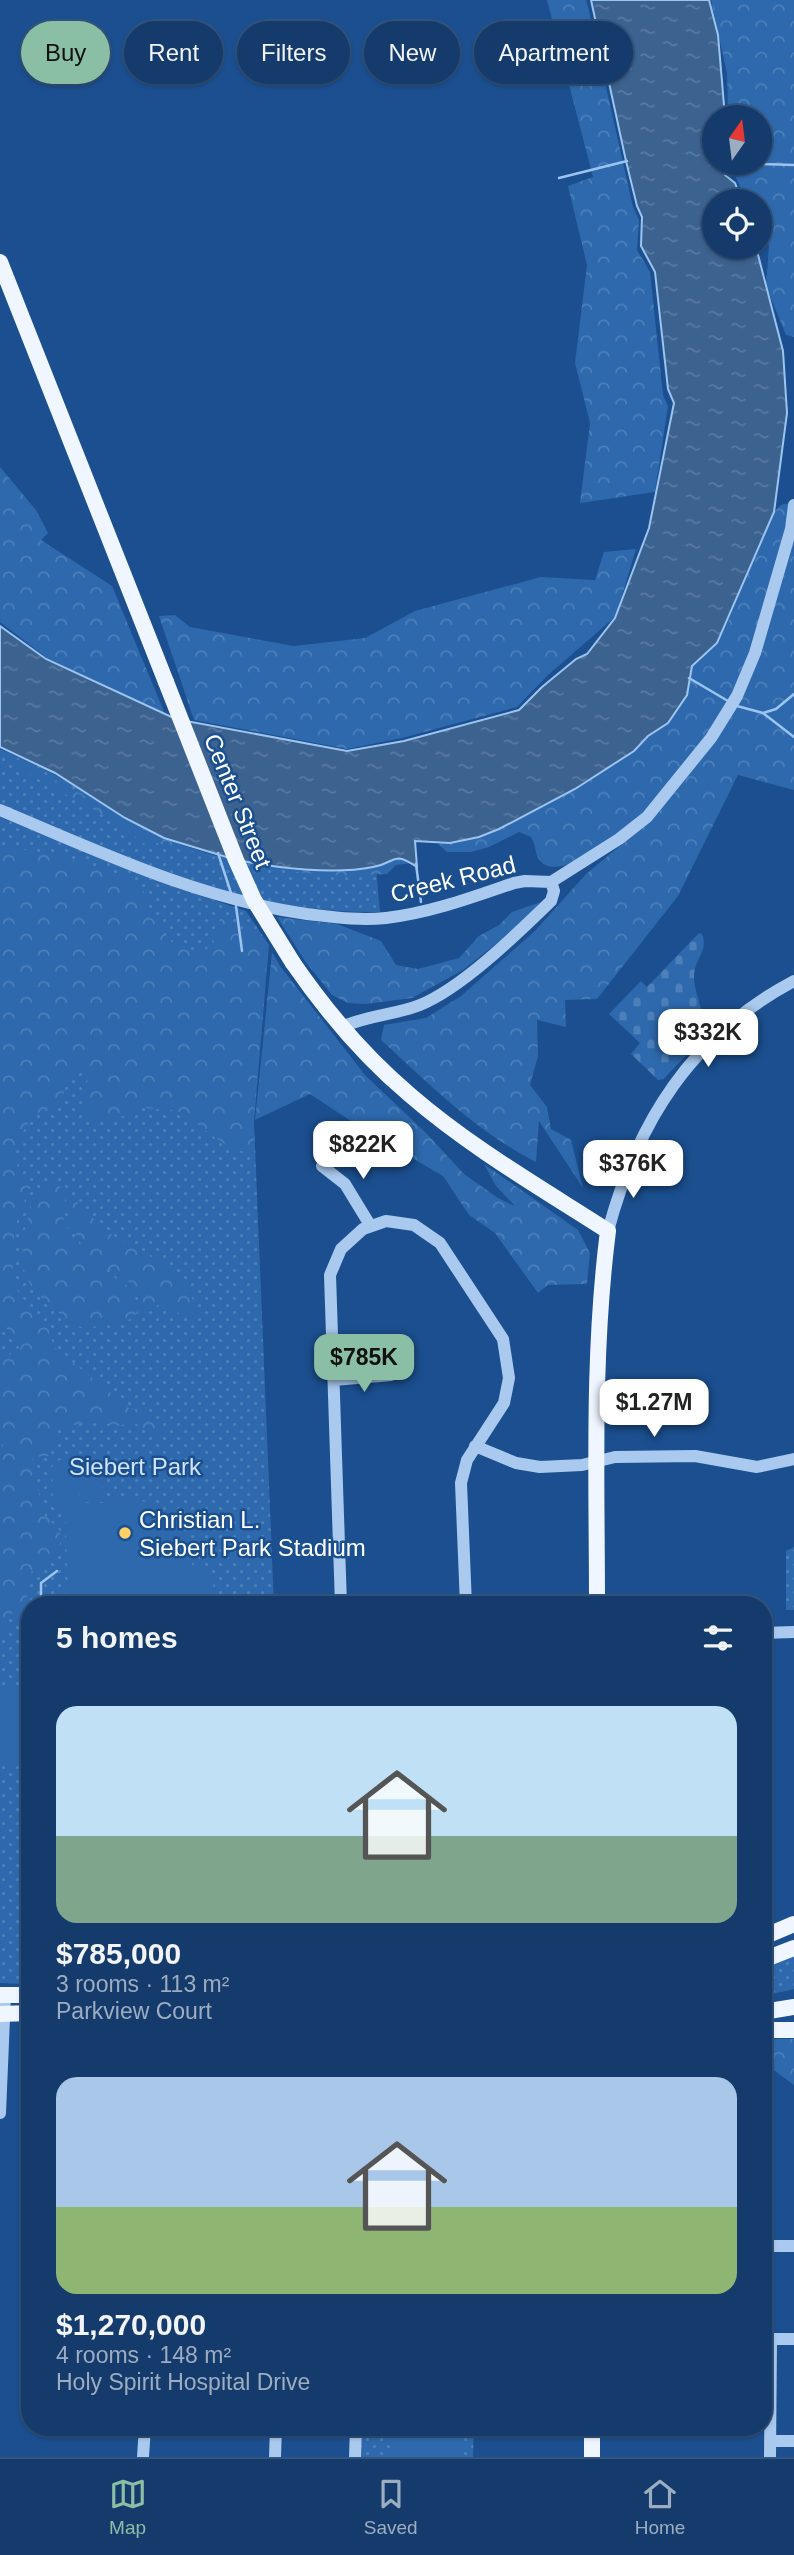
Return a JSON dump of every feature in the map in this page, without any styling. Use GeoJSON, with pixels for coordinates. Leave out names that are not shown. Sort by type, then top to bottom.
{"type":"FeatureCollection","features":[{"type":"Feature","properties":{"kind":"main road","name":"Center Street"},"geometry":{"type":"LineString","coordinates":[[0,262],[236,860],[254,900],[293,963],[342,1027],[386,1073],[436,1117],[608,1231]]}},
{"type":"Feature","properties":{"kind":"main road"},"geometry":{"type":"LineString","coordinates":[[597,1596],[598,1329],[608,1231]]}},
{"type":"Feature","properties":{"kind":"main road"},"geometry":{"type":"LineString","coordinates":[[772,1933],[794,1924]]}},
{"type":"Feature","properties":{"kind":"main road"},"geometry":{"type":"LineString","coordinates":[[772,1945],[794,1941]]}},
{"type":"Feature","properties":{"kind":"main road"},"geometry":{"type":"LineString","coordinates":[[772,1957],[794,1948]]}},
{"type":"Feature","properties":{"kind":"main road"},"geometry":{"type":"LineString","coordinates":[[2,1995],[21,1995]]}},
{"type":"Feature","properties":{"kind":"main road"},"geometry":{"type":"LineString","coordinates":[[772,2011],[794,2007]]}},
{"type":"Feature","properties":{"kind":"main road"},"geometry":{"type":"LineString","coordinates":[[2,2014],[21,2013]]}},
{"type":"Feature","properties":{"kind":"main road"},"geometry":{"type":"LineString","coordinates":[[772,2022],[794,2018]]}},
{"type":"Feature","properties":{"kind":"main road"},"geometry":{"type":"LineString","coordinates":[[772,2030],[794,2030]]}},
{"type":"Feature","properties":{"kind":"main road"},"geometry":{"type":"LineString","coordinates":[[592,2436],[592,2457]]}},
{"type":"Feature","properties":{"kind":"street","name":"Creek Road"},"geometry":{"type":"LineString","coordinates":[[0,810],[123,862],[234,900],[339,918],[364,920],[415,914],[514,883],[551,883],[648,817],[711,738],[734,702],[755,653],[791,529],[794,505]]}},
{"type":"Feature","properties":{"kind":"street"},"geometry":{"type":"LineString","coordinates":[[342,1027],[361,1019],[418,1005],[442,994],[551,901],[554,891],[551,883]]}},
{"type":"Feature","properties":{"kind":"street"},"geometry":{"type":"LineString","coordinates":[[608,1231],[618,1192],[631,1159],[666,1095],[699,1054],[736,1018],[794,981]]}},
{"type":"Feature","properties":{"kind":"street"},"geometry":{"type":"LineString","coordinates":[[322,1166],[345,1184],[370,1225]]}},
{"type":"Feature","properties":{"kind":"street"},"geometry":{"type":"LineString","coordinates":[[341,1596],[330,1275],[345,1243],[370,1225],[386,1222],[414,1225],[432,1235],[452,1259],[503,1339],[509,1368],[507,1392],[499,1413],[467,1460],[461,1483],[466,1596]]}},
{"type":"Feature","properties":{"kind":"street"},"geometry":{"type":"LineString","coordinates":[[334,1380],[391,1375]]}},
{"type":"Feature","properties":{"kind":"street"},"geometry":{"type":"LineString","coordinates":[[475,1446],[524,1465],[554,1466],[597,1463],[615,1457],[680,1455],[757,1467],[794,1459]]}},
{"type":"Feature","properties":{"kind":"street"},"geometry":{"type":"LineString","coordinates":[[772,1633],[794,1632]]}},
{"type":"Feature","properties":{"kind":"street"},"geometry":{"type":"LineString","coordinates":[[0,2113],[2,1995]]}},
{"type":"Feature","properties":{"kind":"street"},"geometry":{"type":"LineString","coordinates":[[772,2246],[794,2246]]}},
{"type":"Feature","properties":{"kind":"street"},"geometry":{"type":"LineString","coordinates":[[772,2339],[794,2339]]}},
{"type":"Feature","properties":{"kind":"street"},"geometry":{"type":"LineString","coordinates":[[144,2457],[145,2436]]}},
{"type":"Feature","properties":{"kind":"street"},"geometry":{"type":"LineString","coordinates":[[275,2457],[276,2436]]}},
{"type":"Feature","properties":{"kind":"street"},"geometry":{"type":"LineString","coordinates":[[355,2457],[356,2436]]}},
{"type":"Feature","properties":{"kind":"street"},"geometry":{"type":"LineString","coordinates":[[770,2436],[770,2457]]}},
{"type":"Feature","properties":{"kind":"street"},"geometry":{"type":"LineString","coordinates":[[770,2441],[794,2441]]}},
{"type":"Feature","properties":{"kind":"green space"},"geometry":{"type":"Polygon","coordinates":[[[547,0],[586,0],[591,21],[552,21],[547,0]]]}},
{"type":"Feature","properties":{"kind":"green space"},"geometry":{"type":"Polygon","coordinates":[[[711,0],[794,0],[794,337],[786,335],[766,286],[768,259],[772,259],[772,189],[741,189],[735,175],[772,175],[772,105],[728,105],[727,73],[711,0]]]}},
{"type":"Feature","properties":{"kind":"green space"},"geometry":{"type":"Polygon","coordinates":[[[569,84],[605,84],[633,207],[639,220],[637,250],[650,272],[663,395],[668,406],[655,492],[580,503],[590,423],[575,363],[587,265],[568,186],[593,177],[569,84]]]}},
{"type":"Feature","properties":{"kind":"green space"},"geometry":{"type":"Polygon","coordinates":[[[0,467],[36,510],[48,533],[41,540],[112,586],[165,714],[47,658],[0,622],[0,467]]]}},
{"type":"Feature","properties":{"kind":"green space"},"geometry":{"type":"Polygon","coordinates":[[[794,502],[794,790],[738,775],[678,896],[597,999],[565,1000],[566,1027],[537,1020],[538,1056],[530,1085],[547,1107],[551,1129],[571,1140],[583,1188],[539,1121],[536,1162],[474,1122],[381,1040],[384,1025],[426,1018],[461,996],[535,931],[586,874],[650,821],[645,813],[594,851],[564,866],[551,867],[541,862],[531,837],[519,832],[489,847],[471,852],[447,852],[438,844],[479,837],[575,789],[634,751],[648,736],[668,723],[692,666],[717,643],[774,512],[781,505],[794,502]]]}},
{"type":"Feature","properties":{"kind":"green space"},"geometry":{"type":"Polygon","coordinates":[[[636,549],[616,616],[547,676],[517,707],[402,738],[347,749],[194,720],[159,616],[175,615],[190,627],[294,646],[365,638],[415,611],[541,577],[595,580],[604,552],[636,549]]]}},
{"type":"Feature","properties":{"kind":"green space"},"geometry":{"type":"Polygon","coordinates":[[[0,749],[53,774],[150,832],[191,848],[269,866],[376,868],[380,912],[281,904],[233,893],[138,862],[0,805],[0,749]]]}},
{"type":"Feature","properties":{"kind":"green space"},"geometry":{"type":"Polygon","coordinates":[[[0,750],[164,839],[221,858],[156,843],[144,844],[111,819],[34,776],[0,750]]]}},
{"type":"Feature","properties":{"kind":"green space","name":"Siebert Park"},"geometry":{"type":"Polygon","coordinates":[[[0,817],[152,879],[246,911],[269,945],[254,1122],[274,1596],[21,1596],[21,1984],[0,1983],[0,817]]]}},
{"type":"Feature","properties":{"kind":"green space"},"geometry":{"type":"Polygon","coordinates":[[[15,847],[36,853],[55,854],[141,883],[164,935],[181,948],[195,951],[214,947],[214,931],[223,918],[235,923],[242,952],[243,931],[252,924],[268,950],[253,1122],[254,1144],[249,1150],[231,1148],[184,1114],[174,1111],[141,1107],[130,1115],[95,1120],[86,1114],[84,1097],[89,1073],[81,1073],[68,1079],[60,1104],[32,1116],[18,1141],[14,1159],[22,1175],[32,1185],[19,1212],[13,1243],[13,1282],[20,1295],[47,1324],[54,1347],[129,1408],[154,1419],[163,1432],[156,1435],[133,1422],[118,1426],[96,1421],[58,1428],[50,1456],[32,1457],[43,1513],[60,1531],[60,1551],[31,1572],[26,1582],[27,1596],[21,1596],[21,1627],[13,1611],[0,1642],[0,1471],[4,1436],[0,1434],[0,1362],[25,1343],[0,1323],[1,851],[15,847]]]}},
{"type":"Feature","properties":{"kind":"green space"},"geometry":{"type":"Polygon","coordinates":[[[392,859],[406,859],[411,863],[396,865],[387,874],[352,875],[304,873],[253,864],[342,871],[360,870],[392,859]]]}},
{"type":"Feature","properties":{"kind":"green space"},"geometry":{"type":"Polygon","coordinates":[[[541,902],[521,924],[463,970],[412,998],[366,1004],[348,1003],[332,995],[305,961],[277,917],[337,924],[381,941],[396,965],[418,969],[459,958],[479,936],[499,925],[512,912],[541,902]]]}},
{"type":"Feature","properties":{"kind":"green space"},"geometry":{"type":"Polygon","coordinates":[[[699,933],[702,934],[704,944],[694,977],[703,1030],[697,1044],[688,1054],[664,1079],[658,1080],[631,1054],[640,1043],[609,1014],[641,981],[647,987],[699,933]]]}},
{"type":"Feature","properties":{"kind":"green space"},"geometry":{"type":"Polygon","coordinates":[[[272,952],[365,1075],[426,1133],[464,1174],[498,1198],[515,1206],[496,1186],[484,1164],[578,1230],[590,1253],[587,1284],[548,1285],[538,1293],[495,1233],[469,1215],[443,1176],[366,1131],[310,1094],[255,1120],[272,952]]]}},
{"type":"Feature","properties":{"kind":"green space"},"geometry":{"type":"Polygon","coordinates":[[[59,1182],[64,1220],[76,1242],[91,1262],[128,1286],[133,1293],[137,1312],[126,1321],[109,1326],[76,1327],[44,1300],[28,1281],[23,1251],[32,1204],[38,1193],[59,1182]]]}},
{"type":"Feature","properties":{"kind":"green space"},"geometry":{"type":"Polygon","coordinates":[[[68,1195],[108,1232],[165,1266],[193,1299],[198,1313],[183,1315],[160,1305],[141,1309],[132,1285],[96,1261],[76,1236],[67,1207],[68,1195]]]}},
{"type":"Feature","properties":{"kind":"green space","name":"Christian L. Siebert Park Stadium"},"geometry":{"type":"Polygon","coordinates":[[[102,1458],[103,1502],[80,1502],[78,1479],[78,1504],[104,1504],[113,1502],[114,1498],[130,1499],[145,1502],[168,1514],[184,1535],[192,1565],[205,1565],[205,1568],[213,1573],[214,1596],[66,1596],[65,1591],[68,1591],[65,1508],[53,1507],[52,1466],[59,1465],[59,1460],[102,1458]]]}},
{"type":"Feature","properties":{"kind":"green space"},"geometry":{"type":"Polygon","coordinates":[[[794,1547],[794,1610],[786,1610],[786,1551],[794,1547]]]}},
{"type":"Feature","properties":{"kind":"green space"},"geometry":{"type":"Polygon","coordinates":[[[21,1685],[21,1766],[0,1756],[0,1686],[21,1685]]]}},
{"type":"Feature","properties":{"kind":"green space"},"geometry":{"type":"Polygon","coordinates":[[[794,1953],[794,1989],[772,1994],[772,1962],[794,1953]]]}},
{"type":"Feature","properties":{"kind":"green space"},"geometry":{"type":"Polygon","coordinates":[[[772,2039],[794,2039],[794,2085],[772,2069],[772,2039]]]}},
{"type":"Feature","properties":{"kind":"green space"},"geometry":{"type":"Polygon","coordinates":[[[360,2436],[474,2436],[473,2457],[359,2457],[360,2436]]]}},
{"type":"Feature","properties":{"kind":"green space"},"geometry":{"type":"Polygon","coordinates":[[[391,2436],[463,2436],[464,2457],[392,2457],[391,2436]]]}},
{"type":"Feature","properties":{"kind":"water"},"geometry":{"type":"Polygon","coordinates":[[[591,0],[709,0],[718,35],[724,105],[702,105],[702,175],[725,175],[735,183],[737,189],[702,189],[702,259],[759,259],[783,351],[787,413],[774,512],[717,643],[692,666],[687,695],[668,723],[648,736],[634,751],[575,789],[499,829],[479,837],[450,843],[415,841],[417,867],[398,858],[373,867],[340,870],[287,868],[237,860],[181,720],[347,751],[404,741],[519,710],[576,659],[587,654],[615,618],[649,528],[674,403],[668,389],[655,272],[641,246],[642,217],[637,206],[609,84],[633,84],[633,21],[596,21],[591,0]]]}},
{"type":"Feature","properties":{"kind":"water"},"geometry":{"type":"Polygon","coordinates":[[[0,626],[46,659],[176,719],[236,860],[164,838],[125,818],[55,773],[0,747],[0,626]]]}},
{"type":"Feature","properties":{"kind":"waterway"},"geometry":{"type":"LineString","coordinates":[[559,178],[627,161]]}},
{"type":"Feature","properties":{"kind":"waterway"},"geometry":{"type":"LineString","coordinates":[[772,164],[794,165]]}},
{"type":"Feature","properties":{"kind":"waterway"},"geometry":{"type":"LineString","coordinates":[[689,678],[728,701]]}},
{"type":"Feature","properties":{"kind":"waterway"},"geometry":{"type":"LineString","coordinates":[[763,713],[776,709],[794,694]]}},
{"type":"Feature","properties":{"kind":"waterway"},"geometry":{"type":"LineString","coordinates":[[737,706],[763,713],[794,737]]}},
{"type":"Feature","properties":{"kind":"waterway"},"geometry":{"type":"LineString","coordinates":[[218,853],[231,893]]}},
{"type":"Feature","properties":{"kind":"waterway"},"geometry":{"type":"LineString","coordinates":[[416,864],[421,902]]}},
{"type":"Feature","properties":{"kind":"waterway"},"geometry":{"type":"LineString","coordinates":[[236,906],[242,951]]}},
{"type":"Feature","properties":{"kind":"waterway"},"geometry":{"type":"LineString","coordinates":[[41,1596],[41,1583],[57,1571]]}},
{"type":"Feature","properties":{"kind":"place","name":"Christian L. Siebert Park Stadium"},"geometry":{"type":"Point","coordinates":[125,1533]}}]}
